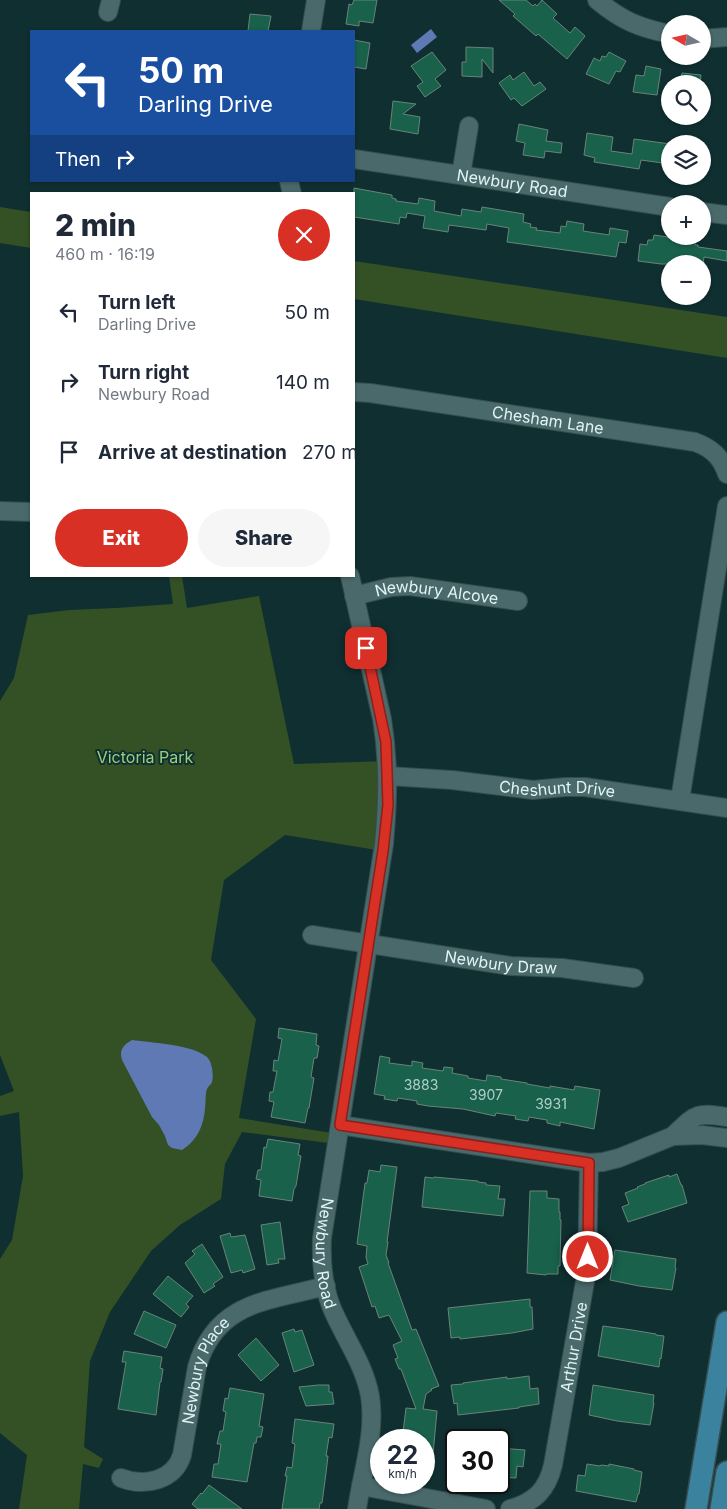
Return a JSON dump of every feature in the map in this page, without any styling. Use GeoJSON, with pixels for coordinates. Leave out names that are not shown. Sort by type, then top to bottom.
{"type":"FeatureCollection","features":[{"type":"Feature","properties":{"kind":"main road"},"geometry":{"type":"LineString","coordinates":[[696,1509],[727,1322]]}},
{"type":"Feature","properties":{"kind":"main road"},"geometry":{"type":"LineString","coordinates":[[721,1509],[727,1472]]}},
{"type":"Feature","properties":{"kind":"street"},"geometry":{"type":"LineString","coordinates":[[311,30],[316,0]]}},
{"type":"Feature","properties":{"kind":"street"},"geometry":{"type":"LineString","coordinates":[[597,0],[630,23],[661,32]]}},
{"type":"Feature","properties":{"kind":"street"},"geometry":{"type":"LineString","coordinates":[[711,38],[727,37]]}},
{"type":"Feature","properties":{"kind":"street"},"geometry":{"type":"LineString","coordinates":[[461,175],[469,126]]}},
{"type":"Feature","properties":{"kind":"street","name":"Newbury Road"},"geometry":{"type":"LineString","coordinates":[[355,159],[661,206]]}},
{"type":"Feature","properties":{"kind":"street"},"geometry":{"type":"LineString","coordinates":[[711,213],[727,215]]}},
{"type":"Feature","properties":{"kind":"street","name":"Chesham Lane"},"geometry":{"type":"LineString","coordinates":[[355,392],[694,442],[708,447],[718,456],[727,474]]}},
{"type":"Feature","properties":{"kind":"street"},"geometry":{"type":"LineString","coordinates":[[680,800],[727,506]]}},
{"type":"Feature","properties":{"kind":"street"},"geometry":{"type":"LineString","coordinates":[[0,511],[30,512]]}},
{"type":"Feature","properties":{"kind":"street","name":"Newbury Road"},"geometry":{"type":"LineString","coordinates":[[350,577],[382,719],[386,742],[388,776],[388,805],[384,844],[322,1238],[322,1264],[326,1286],[335,1315],[365,1376],[370,1397],[370,1433],[357,1509]]}},
{"type":"Feature","properties":{"kind":"street","name":"Newbury Alcove"},"geometry":{"type":"LineString","coordinates":[[354,596],[391,587],[410,586],[518,601]]}},
{"type":"Feature","properties":{"kind":"street","name":"Cheshunt Drive"},"geometry":{"type":"LineString","coordinates":[[388,776],[452,780],[533,790],[585,787],[727,808]]}},
{"type":"Feature","properties":{"kind":"street","name":"Newbury Draw"},"geometry":{"type":"LineString","coordinates":[[312,935],[511,966],[562,968],[634,978]]}},
{"type":"Feature","properties":{"kind":"street"},"geometry":{"type":"LineString","coordinates":[[673,1136],[690,1120],[701,1114],[727,1117]]}},
{"type":"Feature","properties":{"kind":"street"},"geometry":{"type":"LineString","coordinates":[[340,1125],[589,1163],[613,1160],[673,1136],[695,1135],[727,1138]]}},
{"type":"Feature","properties":{"kind":"street","name":"Arthur Drive"},"geometry":{"type":"LineString","coordinates":[[510,1509],[530,1502],[539,1494],[548,1482],[553,1465],[587,1270],[589,1163]]}},
{"type":"Feature","properties":{"kind":"street","name":"Newbury Place"},"geometry":{"type":"LineString","coordinates":[[121,1478],[138,1482],[153,1481],[170,1474],[178,1466],[182,1455],[197,1367],[201,1354],[208,1340],[228,1317],[253,1304],[326,1286]]}},
{"type":"Feature","properties":{"kind":"street"},"geometry":{"type":"LineString","coordinates":[[361,1486],[486,1509]]}},
{"type":"Feature","properties":{"kind":"green space"},"geometry":{"type":"Polygon","coordinates":[[[0,207],[30,212],[30,248],[0,243],[0,207]]]}},
{"type":"Feature","properties":{"kind":"green space"},"geometry":{"type":"Polygon","coordinates":[[[355,261],[727,317],[727,358],[355,299],[355,261]]]}},
{"type":"Feature","properties":{"kind":"green space","name":"Victoria Park"},"geometry":{"type":"Polygon","coordinates":[[[169,577],[182,577],[187,608],[259,596],[294,764],[387,761],[383,851],[285,835],[224,880],[211,960],[256,1019],[239,1118],[338,1134],[336,1144],[242,1132],[225,1164],[221,1199],[180,1225],[151,1251],[110,1312],[90,1361],[84,1447],[103,1459],[99,1468],[83,1464],[79,1509],[19,1509],[27,1455],[0,1433],[0,1259],[12,1240],[23,1176],[19,1112],[0,1116],[0,1096],[14,1091],[0,1055],[0,701],[14,678],[28,615],[69,610],[173,604],[169,577]]]}},
{"type":"Feature","properties":{"kind":"water"},"geometry":{"type":"Polygon","coordinates":[[[431,29],[437,37],[417,53],[411,45],[431,29]]]}},
{"type":"Feature","properties":{"kind":"water"},"geometry":{"type":"Polygon","coordinates":[[[132,1040],[191,1049],[207,1057],[210,1062],[213,1079],[206,1091],[201,1126],[196,1137],[182,1150],[168,1145],[165,1136],[152,1117],[122,1060],[121,1053],[123,1048],[132,1040]]]}},
{"type":"Feature","properties":{"kind":"building"},"geometry":{"type":"Polygon","coordinates":[[[354,0],[377,0],[373,23],[359,21],[359,26],[346,24],[349,4],[352,5],[354,0]]]}},
{"type":"Feature","properties":{"kind":"building"},"geometry":{"type":"Polygon","coordinates":[[[499,0],[526,0],[533,6],[535,4],[537,6],[542,0],[557,14],[553,18],[570,33],[575,27],[585,36],[567,59],[538,34],[536,36],[513,16],[515,14],[499,0]]]}},
{"type":"Feature","properties":{"kind":"building"},"geometry":{"type":"Polygon","coordinates":[[[250,14],[271,16],[268,30],[248,30],[250,14]]]}},
{"type":"Feature","properties":{"kind":"building"},"geometry":{"type":"Polygon","coordinates":[[[355,40],[370,43],[366,69],[355,67],[355,40]]]}},
{"type":"Feature","properties":{"kind":"building"},"geometry":{"type":"Polygon","coordinates":[[[466,47],[493,48],[493,73],[482,59],[482,77],[462,76],[462,62],[466,62],[466,47]]]}},
{"type":"Feature","properties":{"kind":"building"},"geometry":{"type":"Polygon","coordinates":[[[432,52],[446,70],[435,79],[441,86],[425,97],[417,86],[423,82],[411,66],[432,52]]]}},
{"type":"Feature","properties":{"kind":"building"},"geometry":{"type":"Polygon","coordinates":[[[609,52],[626,61],[620,72],[616,71],[609,84],[586,74],[594,58],[600,61],[602,56],[606,57],[609,52]]]}},
{"type":"Feature","properties":{"kind":"building"},"geometry":{"type":"Polygon","coordinates":[[[646,66],[661,69],[657,95],[633,92],[636,75],[644,76],[646,66]]]}},
{"type":"Feature","properties":{"kind":"building"},"geometry":{"type":"Polygon","coordinates":[[[524,72],[534,86],[540,82],[546,89],[522,106],[514,98],[511,100],[499,83],[510,75],[513,80],[524,72]]]}},
{"type":"Feature","properties":{"kind":"building"},"geometry":{"type":"Polygon","coordinates":[[[682,73],[701,75],[682,75],[682,73]]]}},
{"type":"Feature","properties":{"kind":"building"},"geometry":{"type":"Polygon","coordinates":[[[393,101],[416,104],[403,114],[420,117],[418,134],[390,129],[393,101]]]}},
{"type":"Feature","properties":{"kind":"building"},"geometry":{"type":"Polygon","coordinates":[[[519,124],[548,130],[546,141],[562,143],[561,153],[545,151],[544,158],[523,155],[525,143],[516,141],[519,124]]]}},
{"type":"Feature","properties":{"kind":"building"},"geometry":{"type":"Polygon","coordinates":[[[587,133],[613,137],[611,151],[632,154],[634,139],[661,143],[661,163],[641,160],[639,169],[594,162],[595,158],[584,155],[587,133]]]}},
{"type":"Feature","properties":{"kind":"building"},"geometry":{"type":"Polygon","coordinates":[[[354,188],[392,195],[392,198],[396,199],[396,201],[418,204],[419,198],[435,201],[434,211],[461,216],[462,209],[481,212],[482,207],[524,214],[523,222],[531,224],[530,227],[537,228],[536,230],[560,233],[561,226],[566,227],[567,221],[584,224],[583,231],[609,235],[610,228],[628,231],[626,243],[619,242],[616,257],[507,242],[509,228],[487,224],[486,230],[449,225],[448,232],[423,228],[425,216],[407,213],[406,218],[400,217],[399,224],[355,217],[354,188]]]}},
{"type":"Feature","properties":{"kind":"building"},"geometry":{"type":"Polygon","coordinates":[[[654,235],[661,236],[661,245],[698,245],[698,247],[727,251],[727,261],[711,258],[711,255],[661,255],[661,264],[638,261],[640,244],[647,245],[648,240],[653,240],[654,235]]]}},
{"type":"Feature","properties":{"kind":"building"},"geometry":{"type":"Polygon","coordinates":[[[279,1028],[317,1034],[316,1045],[319,1046],[317,1058],[314,1058],[311,1077],[314,1078],[305,1123],[271,1117],[274,1102],[269,1101],[270,1092],[273,1092],[277,1071],[273,1071],[274,1060],[278,1061],[282,1039],[278,1038],[279,1028]]]}},
{"type":"Feature","properties":{"kind":"building"},"geometry":{"type":"Polygon","coordinates":[[[380,1056],[390,1058],[389,1063],[412,1066],[412,1061],[423,1063],[422,1068],[443,1071],[444,1067],[453,1068],[452,1073],[486,1081],[487,1075],[550,1088],[550,1086],[574,1090],[575,1086],[600,1090],[594,1129],[560,1122],[560,1126],[547,1123],[547,1120],[529,1117],[528,1121],[515,1119],[516,1116],[496,1113],[495,1116],[463,1109],[428,1106],[417,1104],[417,1101],[398,1098],[397,1101],[384,1099],[385,1096],[374,1094],[380,1056]]]}},
{"type":"Feature","properties":{"kind":"building"},"geometry":{"type":"Polygon","coordinates":[[[268,1139],[300,1144],[298,1155],[301,1156],[292,1201],[259,1196],[261,1180],[256,1179],[258,1170],[261,1170],[264,1147],[266,1148],[268,1139]]]}},
{"type":"Feature","properties":{"kind":"building"},"geometry":{"type":"Polygon","coordinates":[[[381,1165],[397,1167],[386,1255],[412,1330],[416,1329],[439,1386],[431,1389],[426,1394],[423,1409],[437,1411],[435,1433],[435,1429],[403,1429],[406,1408],[416,1409],[401,1369],[399,1369],[395,1359],[398,1358],[393,1345],[402,1341],[389,1315],[379,1318],[375,1306],[372,1307],[359,1267],[368,1264],[366,1257],[367,1246],[357,1244],[365,1183],[367,1183],[369,1170],[380,1172],[381,1165]]]}},
{"type":"Feature","properties":{"kind":"building"},"geometry":{"type":"Polygon","coordinates":[[[677,1174],[687,1203],[628,1222],[622,1207],[629,1204],[625,1193],[645,1183],[677,1174]]]}},
{"type":"Feature","properties":{"kind":"building"},"geometry":{"type":"Polygon","coordinates":[[[425,1177],[478,1181],[486,1183],[486,1185],[500,1186],[498,1199],[505,1199],[503,1216],[422,1207],[425,1177]]]}},
{"type":"Feature","properties":{"kind":"building"},"geometry":{"type":"Polygon","coordinates":[[[530,1191],[547,1191],[547,1198],[559,1199],[561,1220],[560,1266],[558,1266],[558,1274],[527,1273],[530,1191]]]}},
{"type":"Feature","properties":{"kind":"building"},"geometry":{"type":"Polygon","coordinates":[[[280,1222],[285,1259],[278,1259],[279,1263],[267,1265],[261,1225],[280,1222]]]}},
{"type":"Feature","properties":{"kind":"building"},"geometry":{"type":"Polygon","coordinates":[[[230,1233],[231,1237],[245,1235],[255,1269],[243,1273],[242,1270],[231,1273],[220,1236],[230,1233]]]}},
{"type":"Feature","properties":{"kind":"building"},"geometry":{"type":"Polygon","coordinates":[[[202,1244],[223,1277],[213,1284],[215,1286],[204,1293],[185,1263],[195,1254],[192,1251],[202,1244]]]}},
{"type":"Feature","properties":{"kind":"building"},"geometry":{"type":"Polygon","coordinates":[[[615,1250],[676,1259],[672,1290],[610,1280],[615,1250]]]}},
{"type":"Feature","properties":{"kind":"building"},"geometry":{"type":"Polygon","coordinates":[[[168,1276],[193,1296],[186,1304],[189,1307],[181,1317],[153,1294],[168,1276]]]}},
{"type":"Feature","properties":{"kind":"building"},"geometry":{"type":"Polygon","coordinates":[[[530,1299],[533,1329],[460,1339],[460,1337],[451,1338],[448,1308],[530,1299]]]}},
{"type":"Feature","properties":{"kind":"building"},"geometry":{"type":"Polygon","coordinates":[[[144,1311],[176,1325],[166,1348],[134,1334],[144,1311]]]}},
{"type":"Feature","properties":{"kind":"building"},"geometry":{"type":"Polygon","coordinates":[[[603,1326],[664,1336],[659,1367],[598,1356],[603,1326]]]}},
{"type":"Feature","properties":{"kind":"building"},"geometry":{"type":"Polygon","coordinates":[[[294,1329],[295,1332],[302,1330],[314,1365],[294,1372],[282,1333],[294,1329]]]}},
{"type":"Feature","properties":{"kind":"building"},"geometry":{"type":"Polygon","coordinates":[[[256,1338],[279,1365],[261,1381],[238,1355],[256,1338]]]}},
{"type":"Feature","properties":{"kind":"building"},"geometry":{"type":"Polygon","coordinates":[[[124,1351],[162,1357],[160,1368],[163,1369],[156,1415],[118,1409],[126,1362],[122,1362],[124,1351]]]}},
{"type":"Feature","properties":{"kind":"building"},"geometry":{"type":"Polygon","coordinates":[[[529,1376],[530,1389],[538,1388],[539,1404],[458,1415],[457,1403],[454,1404],[451,1385],[507,1377],[507,1379],[529,1376]]]}},
{"type":"Feature","properties":{"kind":"building"},"geometry":{"type":"Polygon","coordinates":[[[329,1385],[329,1392],[332,1392],[334,1404],[306,1406],[299,1387],[329,1385]]]}},
{"type":"Feature","properties":{"kind":"building"},"geometry":{"type":"Polygon","coordinates":[[[593,1385],[654,1395],[650,1425],[589,1415],[593,1385]]]}},
{"type":"Feature","properties":{"kind":"building"},"geometry":{"type":"Polygon","coordinates":[[[230,1388],[264,1394],[259,1426],[263,1427],[261,1437],[257,1437],[256,1443],[254,1443],[247,1482],[212,1477],[214,1464],[218,1464],[221,1444],[217,1444],[220,1431],[223,1431],[226,1412],[223,1411],[225,1398],[228,1399],[230,1388]]]}},
{"type":"Feature","properties":{"kind":"building"},"geometry":{"type":"Polygon","coordinates":[[[295,1419],[334,1424],[332,1438],[329,1437],[322,1503],[320,1503],[319,1509],[282,1509],[287,1467],[292,1468],[295,1444],[292,1443],[295,1419]]]}},
{"type":"Feature","properties":{"kind":"building"},"geometry":{"type":"Polygon","coordinates":[[[510,1449],[525,1450],[523,1467],[517,1466],[516,1478],[510,1478],[510,1449]]]}},
{"type":"Feature","properties":{"kind":"building"},"geometry":{"type":"Polygon","coordinates":[[[587,1464],[609,1466],[609,1464],[642,1472],[636,1502],[576,1491],[578,1475],[585,1476],[587,1464]]]}},
{"type":"Feature","properties":{"kind":"building"},"geometry":{"type":"Polygon","coordinates":[[[209,1485],[242,1509],[198,1509],[192,1504],[209,1485]]]}},
{"type":"Feature","properties":{"kind":"route"},"geometry":{"type":"LineString","coordinates":[[366,648],[386,742],[388,805],[383,851],[340,1125],[589,1163],[588,1257]]}}]}
